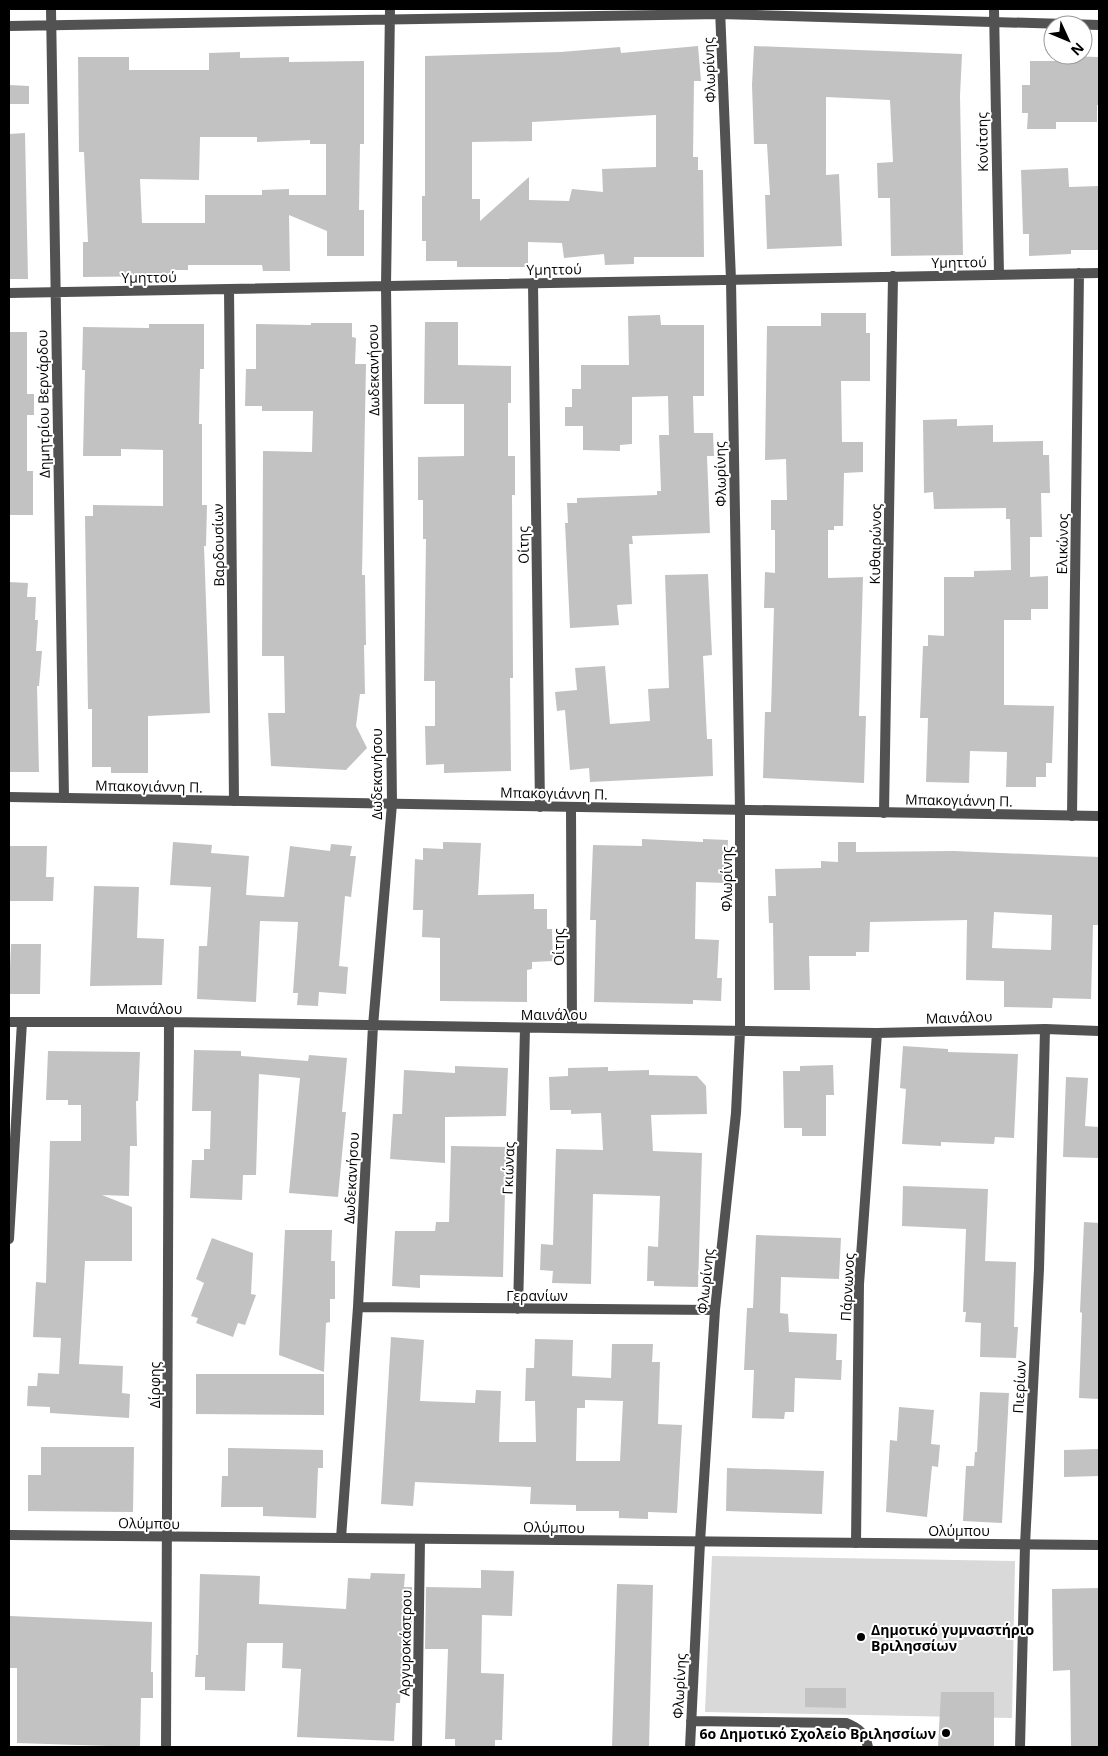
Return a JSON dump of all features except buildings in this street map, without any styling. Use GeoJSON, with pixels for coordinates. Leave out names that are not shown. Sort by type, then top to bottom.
{"type":"FeatureCollection","features":[{"type":"Feature","properties":{"kind":"street","name":"Δημητρίου Βερνάρδου"},"geometry":{"type":"LineString","coordinates":[[51,9],[64,798]]}},
{"type":"Feature","properties":{"kind":"street","name":"Δωδεκανήσου"},"geometry":{"type":"LineString","coordinates":[[341,1538],[358,1307],[373,1026],[392,804],[386,286],[390,9]]}},
{"type":"Feature","properties":{"kind":"street","name":"Κονίτσης"},"geometry":{"type":"LineString","coordinates":[[994,9],[999,275]]}},
{"type":"Feature","properties":{"kind":"street"},"geometry":{"type":"LineString","coordinates":[[9,26],[391,21],[720,11],[1099,25]]}},
{"type":"Feature","properties":{"kind":"street","name":"Φλωρίνης"},"geometry":{"type":"LineString","coordinates":[[690,1747],[700,1542],[715,1310],[736,1113],[740,1032],[740,810],[731,280],[720,11]]}},
{"type":"Feature","properties":{"kind":"street","name":"Ελικώνος"},"geometry":{"type":"LineString","coordinates":[[1072,816],[1079,273]]}},
{"type":"Feature","properties":{"kind":"street","name":"Υμηττού"},"geometry":{"type":"LineString","coordinates":[[9,293],[1099,273]]}},
{"type":"Feature","properties":{"kind":"street","name":"Κυθαιρώνος"},"geometry":{"type":"LineString","coordinates":[[884,813],[894,276]]}},
{"type":"Feature","properties":{"kind":"street","name":"Οίτης"},"geometry":{"type":"LineString","coordinates":[[533,283],[540,806]]}},
{"type":"Feature","properties":{"kind":"street","name":"Βαρδουσίων"},"geometry":{"type":"LineString","coordinates":[[229,289],[234,801]]}},
{"type":"Feature","properties":{"kind":"street","name":"Μπακογιάννη Π."},"geometry":{"type":"LineString","coordinates":[[9,797],[1099,816]]}},
{"type":"Feature","properties":{"kind":"street","name":"Οίτης"},"geometry":{"type":"LineString","coordinates":[[571,807],[572,1028]]}},
{"type":"Feature","properties":{"kind":"street","name":"Μαινάλου"},"geometry":{"type":"LineString","coordinates":[[9,1022],[169,1022],[740,1032],[878,1033],[1045,1029],[1099,1031]]}},
{"type":"Feature","properties":{"kind":"street"},"geometry":{"type":"LineString","coordinates":[[9,1239],[22,1022]]}},
{"type":"Feature","properties":{"kind":"street","name":"Δίρφης"},"geometry":{"type":"LineString","coordinates":[[166,1747],[169,1022]]}},
{"type":"Feature","properties":{"kind":"street","name":"Γκιώνας"},"geometry":{"type":"LineString","coordinates":[[518,1309],[525,1028]]}},
{"type":"Feature","properties":{"kind":"street","name":"Πιερίων"},"geometry":{"type":"LineString","coordinates":[[1020,1747],[1025,1545],[1038,1279],[1045,1029]]}},
{"type":"Feature","properties":{"kind":"street","name":"Πάρνωνος"},"geometry":{"type":"LineString","coordinates":[[856,1543],[859,1284],[878,1033]]}},
{"type":"Feature","properties":{"kind":"street","name":"Γερανίων"},"geometry":{"type":"LineString","coordinates":[[358,1307],[715,1310]]}},
{"type":"Feature","properties":{"kind":"street","name":"Ολύμπου"},"geometry":{"type":"LineString","coordinates":[[9,1536],[1099,1545]]}},
{"type":"Feature","properties":{"kind":"street","name":"Αργυροκάστρου"},"geometry":{"type":"LineString","coordinates":[[416,1747],[420,1539]]}},
{"type":"Feature","properties":{"kind":"street"},"geometry":{"type":"LineString","coordinates":[[691,1721],[846,1724],[857,1727],[864,1735],[868,1747]]}},
{"type":"Feature","properties":{"kind":"shaded area","name":"Δημοτικό γυμναστήριο Βριλησσίων"},"geometry":{"type":"Polygon","coordinates":[[[712,1556],[1015,1561],[1012,1718],[705,1712],[712,1556]]]}},
{"type":"Feature","properties":{"kind":"place","name":"Δημοτικό γυμναστήριο Βριλησσίων"},"geometry":{"type":"Point","coordinates":[861,1637]}},
{"type":"Feature","properties":{"kind":"place","name":"6ο Δημοτικό Σχολείο Βριλησσίων"},"geometry":{"type":"Point","coordinates":[946,1733]}}]}
